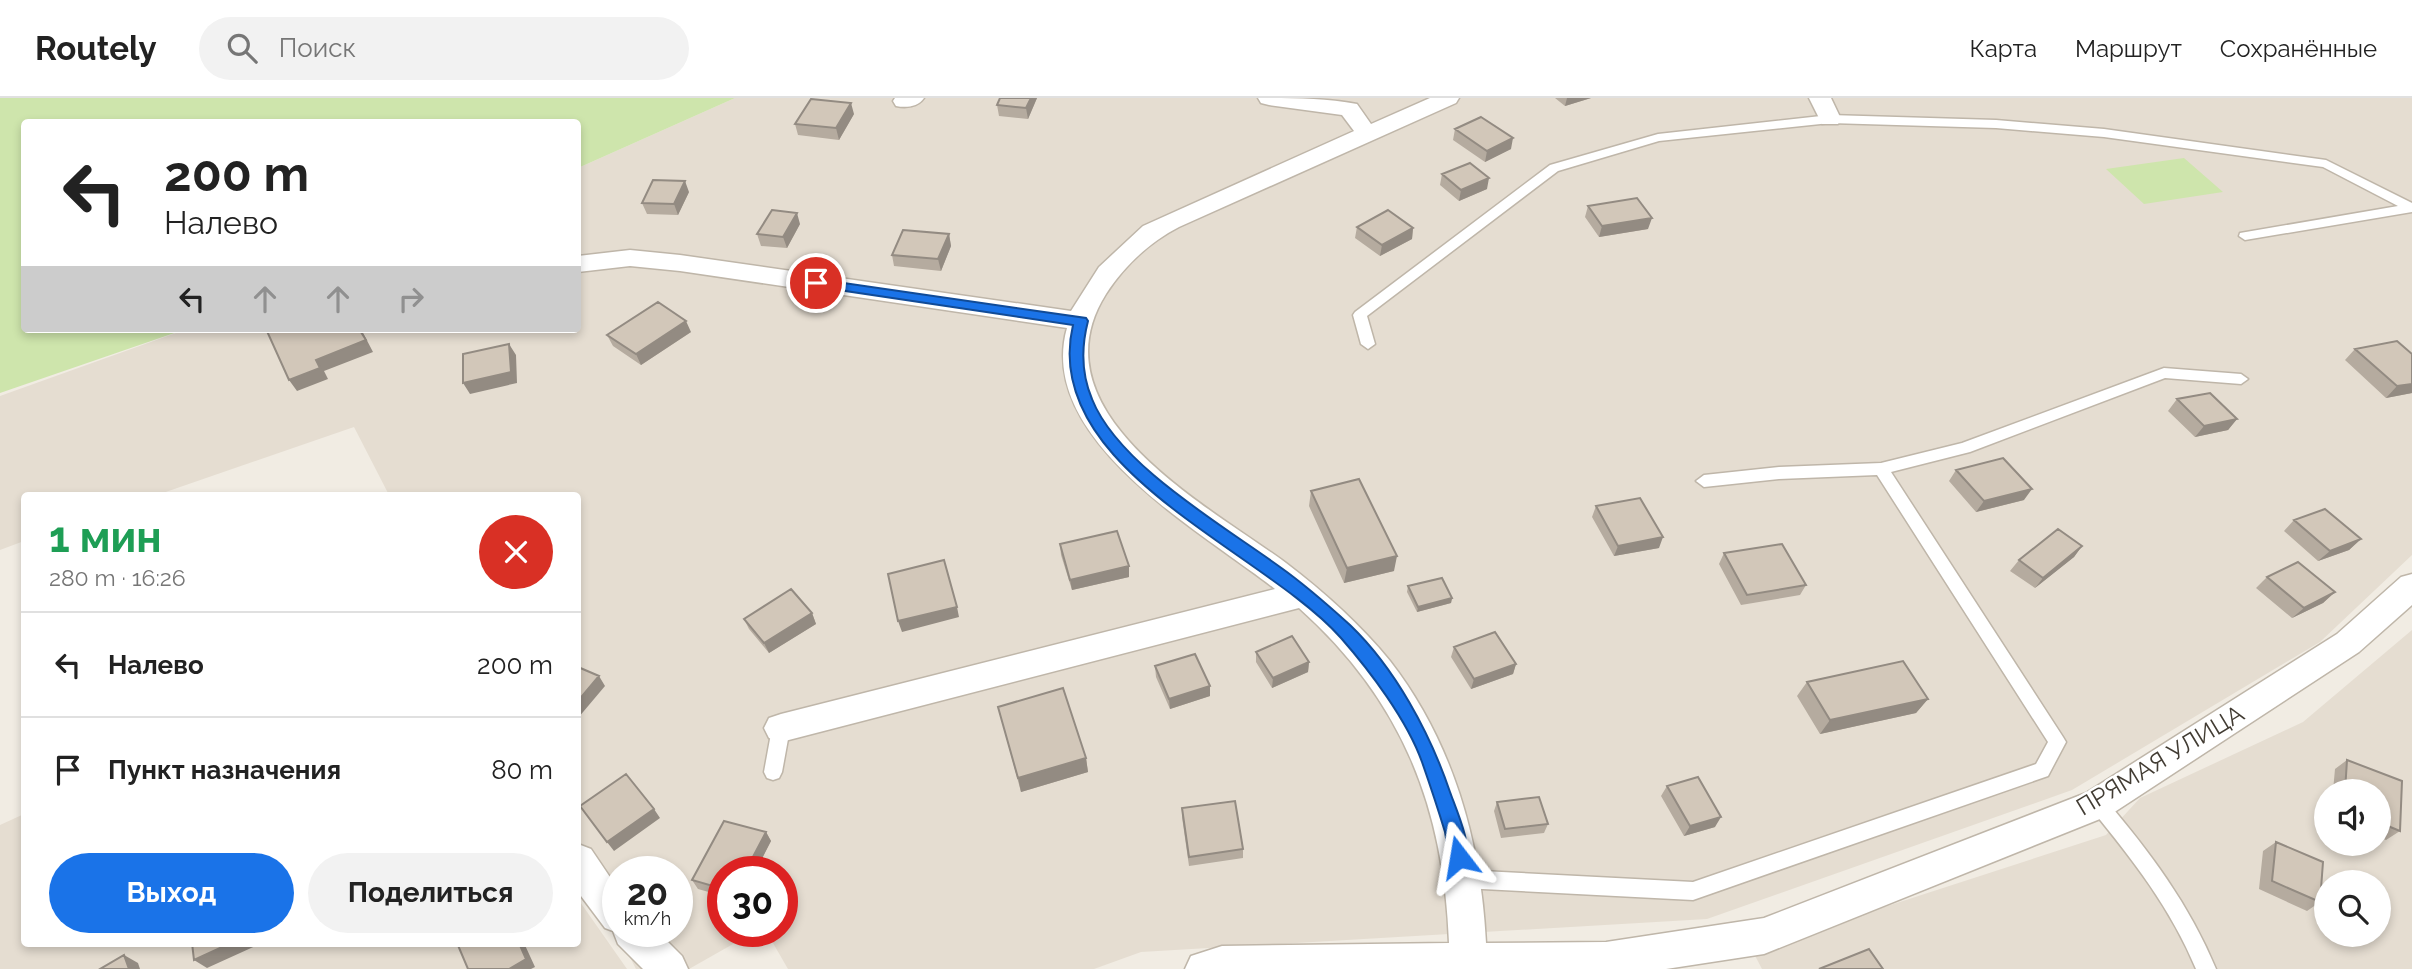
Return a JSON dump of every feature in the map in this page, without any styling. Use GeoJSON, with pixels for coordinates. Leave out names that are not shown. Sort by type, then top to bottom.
{"type":"FeatureCollection","features":[{"type":"Feature","properties":{"kind":"street"},"geometry":{"type":"LineString","coordinates":[[1269,98],[1349,109],[1367,133]]}},
{"type":"Feature","properties":{"kind":"street"},"geometry":{"type":"LineString","coordinates":[[1448,98],[1146,236],[1094,290],[1075,344],[1076,370],[1085,400],[1100,428],[1135,466],[1175,501],[1277,573],[1345,631],[1392,689],[1429,756],[1455,834],[1463,879],[1468,961]]}},
{"type":"Feature","properties":{"kind":"street"},"geometry":{"type":"LineString","coordinates":[[1820,98],[1830,119]]}},
{"type":"Feature","properties":{"kind":"street"},"geometry":{"type":"LineString","coordinates":[[581,264],[631,258],[680,263],[1081,321]]}},
{"type":"Feature","properties":{"kind":"street","name":"ПРЯМАЯ УЛИЦА"},"geometry":{"type":"LineString","coordinates":[[1204,969],[1222,964],[1606,960],[1764,936],[2098,804],[2348,643],[2412,586]]}},
{"type":"Feature","properties":{"kind":"street"},"geometry":{"type":"LineString","coordinates":[[781,728],[1302,595]]}},
{"type":"Feature","properties":{"kind":"street"},"geometry":{"type":"LineString","coordinates":[[581,866],[602,898]]}},
{"type":"Feature","properties":{"kind":"street"},"geometry":{"type":"LineString","coordinates":[[647,947],[669,969]]}},
{"type":"Feature","properties":{"kind":"lane"},"geometry":{"type":"LineString","coordinates":[[1367,344],[1360,315],[1554,169],[1658,138],[1830,119],[1983,124],[2104,133],[2326,164],[2411,207]]}},
{"type":"Feature","properties":{"kind":"lane"},"geometry":{"type":"LineString","coordinates":[[2245,236],[2411,207]]}},
{"type":"Feature","properties":{"kind":"lane"},"geometry":{"type":"LineString","coordinates":[[1704,481],[1779,473],[1881,469],[1965,448],[2164,373],[2241,379]]}},
{"type":"Feature","properties":{"kind":"lane"},"geometry":{"type":"LineString","coordinates":[[1463,879],[1693,891],[2042,770],[2057,742],[1881,469]]}},
{"type":"Feature","properties":{"kind":"lane"},"geometry":{"type":"LineString","coordinates":[[773,772],[781,728]]}},
{"type":"Feature","properties":{"kind":"lane"},"geometry":{"type":"LineString","coordinates":[[2098,804],[2157,874],[2194,937],[2206,969]]}},
{"type":"Feature","properties":{"kind":"shaded area"},"geometry":{"type":"Polygon","coordinates":[[[735,98],[2412,98],[2412,555],[2320,642],[2072,790],[1707,919],[1141,952],[1094,969],[788,969],[775,947],[798,947],[798,856],[707,856],[707,947],[728,947],[689,969],[636,969],[625,947],[693,947],[693,856],[602,856],[602,903],[581,862],[581,492],[387,492],[354,427],[166,492],[21,492],[21,542],[0,550],[0,396],[176,333],[581,333],[581,167],[735,98]]]}},
{"type":"Feature","properties":{"kind":"shaded area"},"geometry":{"type":"Polygon","coordinates":[[[2412,630],[2412,969],[1762,969],[1752,950],[2106,835],[2140,798],[2303,722],[2412,630]]]}},
{"type":"Feature","properties":{"kind":"shaded area"},"geometry":{"type":"Polygon","coordinates":[[[21,815],[21,947],[581,947],[581,903],[602,933],[602,947],[612,947],[627,969],[0,969],[0,825],[21,815]]]}},
{"type":"Feature","properties":{"kind":"green space"},"geometry":{"type":"Polygon","coordinates":[[[0,98],[735,98],[581,167],[581,119],[21,119],[21,333],[174,333],[0,393],[0,98]]]}},
{"type":"Feature","properties":{"kind":"green space"},"geometry":{"type":"Polygon","coordinates":[[[2184,158],[2223,192],[2144,204],[2106,169],[2184,158]]]}},
{"type":"Feature","properties":{"kind":"building"},"geometry":{"type":"Polygon","coordinates":[[[1000,98],[1031,98],[1026,108],[997,105],[1000,98]]]}},
{"type":"Feature","properties":{"kind":"building"},"geometry":{"type":"Polygon","coordinates":[[[811,99],[851,103],[836,128],[795,124],[811,99]]]}},
{"type":"Feature","properties":{"kind":"building"},"geometry":{"type":"Polygon","coordinates":[[[1481,117],[1513,138],[1487,151],[1455,129],[1481,117]]]}},
{"type":"Feature","properties":{"kind":"building"},"geometry":{"type":"Polygon","coordinates":[[[1470,163],[1489,178],[1461,190],[1442,174],[1470,163]]]}},
{"type":"Feature","properties":{"kind":"building"},"geometry":{"type":"Polygon","coordinates":[[[653,180],[685,181],[674,204],[642,203],[653,180]]]}},
{"type":"Feature","properties":{"kind":"building"},"geometry":{"type":"Polygon","coordinates":[[[1637,198],[1652,218],[1602,226],[1588,206],[1637,198]]]}},
{"type":"Feature","properties":{"kind":"building"},"geometry":{"type":"Polygon","coordinates":[[[772,210],[797,213],[783,237],[757,234],[772,210]]]}},
{"type":"Feature","properties":{"kind":"building"},"geometry":{"type":"Polygon","coordinates":[[[1388,210],[1413,228],[1382,245],[1357,227],[1388,210]]]}},
{"type":"Feature","properties":{"kind":"building"},"geometry":{"type":"Polygon","coordinates":[[[903,230],[949,234],[938,259],[892,255],[903,230]]]}},
{"type":"Feature","properties":{"kind":"building"},"geometry":{"type":"Polygon","coordinates":[[[658,302],[686,321],[636,354],[607,335],[658,302]]]}},
{"type":"Feature","properties":{"kind":"building"},"geometry":{"type":"Polygon","coordinates":[[[268,333],[362,333],[366,340],[316,360],[320,368],[289,380],[268,333]]]}},
{"type":"Feature","properties":{"kind":"building"},"geometry":{"type":"Polygon","coordinates":[[[2397,341],[2412,354],[2412,384],[2397,386],[2355,349],[2397,341]]]}},
{"type":"Feature","properties":{"kind":"building"},"geometry":{"type":"Polygon","coordinates":[[[509,344],[511,372],[463,383],[463,354],[509,344]]]}},
{"type":"Feature","properties":{"kind":"building"},"geometry":{"type":"Polygon","coordinates":[[[2210,393],[2237,419],[2204,426],[2177,399],[2210,393]]]}},
{"type":"Feature","properties":{"kind":"building"},"geometry":{"type":"Polygon","coordinates":[[[2003,458],[2032,489],[1984,501],[1956,470],[2003,458]]]}},
{"type":"Feature","properties":{"kind":"building"},"geometry":{"type":"Polygon","coordinates":[[[1359,479],[1397,556],[1347,568],[1311,491],[1359,479]]]}},
{"type":"Feature","properties":{"kind":"building"},"geometry":{"type":"Polygon","coordinates":[[[1640,498],[1663,537],[1618,546],[1596,506],[1640,498]]]}},
{"type":"Feature","properties":{"kind":"building"},"geometry":{"type":"Polygon","coordinates":[[[2325,509],[2361,539],[2330,551],[2294,520],[2325,509]]]}},
{"type":"Feature","properties":{"kind":"building"},"geometry":{"type":"Polygon","coordinates":[[[2058,529],[2082,546],[2043,578],[2019,560],[2058,529]]]}},
{"type":"Feature","properties":{"kind":"building"},"geometry":{"type":"Polygon","coordinates":[[[1117,531],[1129,566],[1070,580],[1060,544],[1117,531]]]}},
{"type":"Feature","properties":{"kind":"building"},"geometry":{"type":"Polygon","coordinates":[[[1782,544],[1806,585],[1747,595],[1724,553],[1782,544]]]}},
{"type":"Feature","properties":{"kind":"building"},"geometry":{"type":"Polygon","coordinates":[[[944,560],[957,607],[898,621],[888,574],[944,560]]]}},
{"type":"Feature","properties":{"kind":"building"},"geometry":{"type":"Polygon","coordinates":[[[2298,562],[2335,592],[2304,608],[2267,577],[2298,562]]]}},
{"type":"Feature","properties":{"kind":"building"},"geometry":{"type":"Polygon","coordinates":[[[1442,578],[1452,598],[1418,607],[1408,586],[1442,578]]]}},
{"type":"Feature","properties":{"kind":"building"},"geometry":{"type":"Polygon","coordinates":[[[791,589],[812,613],[764,643],[744,619],[791,589]]]}},
{"type":"Feature","properties":{"kind":"building"},"geometry":{"type":"Polygon","coordinates":[[[1495,632],[1516,664],[1474,679],[1454,647],[1495,632]]]}},
{"type":"Feature","properties":{"kind":"building"},"geometry":{"type":"Polygon","coordinates":[[[1292,636],[1309,662],[1273,678],[1256,652],[1292,636]]]}},
{"type":"Feature","properties":{"kind":"building"},"geometry":{"type":"Polygon","coordinates":[[[1195,654],[1210,686],[1169,699],[1155,666],[1195,654]]]}},
{"type":"Feature","properties":{"kind":"building"},"geometry":{"type":"Polygon","coordinates":[[[1903,661],[1928,699],[1830,720],[1807,682],[1903,661]]]}},
{"type":"Feature","properties":{"kind":"building"},"geometry":{"type":"Polygon","coordinates":[[[581,668],[599,676],[581,697],[581,668]]]}},
{"type":"Feature","properties":{"kind":"building"},"geometry":{"type":"Polygon","coordinates":[[[1063,688],[1086,758],[1018,778],[998,707],[1063,688]]]}},
{"type":"Feature","properties":{"kind":"building"},"geometry":{"type":"Polygon","coordinates":[[[2347,760],[2402,781],[2400,831],[2391,827],[2391,779],[2346,779],[2347,760]]]}},
{"type":"Feature","properties":{"kind":"building"},"geometry":{"type":"Polygon","coordinates":[[[626,774],[654,809],[607,842],[581,805],[626,774]]]}},
{"type":"Feature","properties":{"kind":"building"},"geometry":{"type":"Polygon","coordinates":[[[1698,777],[1721,817],[1690,826],[1667,786],[1698,777]]]}},
{"type":"Feature","properties":{"kind":"building"},"geometry":{"type":"Polygon","coordinates":[[[1539,797],[1548,824],[1505,829],[1497,802],[1539,797]]]}},
{"type":"Feature","properties":{"kind":"building"},"geometry":{"type":"Polygon","coordinates":[[[1235,801],[1243,849],[1189,857],[1182,808],[1235,801]]]}},
{"type":"Feature","properties":{"kind":"building"},"geometry":{"type":"Polygon","coordinates":[[[724,821],[766,832],[753,856],[707,856],[707,884],[693,878],[724,821]]]}},
{"type":"Feature","properties":{"kind":"building"},"geometry":{"type":"Polygon","coordinates":[[[2276,842],[2323,862],[2322,870],[2314,870],[2314,899],[2272,881],[2276,842]]]}},
{"type":"Feature","properties":{"kind":"building"},"geometry":{"type":"Polygon","coordinates":[[[192,947],[222,947],[194,960],[192,947]]]}},
{"type":"Feature","properties":{"kind":"building"},"geometry":{"type":"Polygon","coordinates":[[[459,947],[521,947],[526,959],[509,969],[468,969],[459,947]]]}},
{"type":"Feature","properties":{"kind":"building"},"geometry":{"type":"Polygon","coordinates":[[[1869,949],[1883,969],[1819,969],[1869,949]]]}},
{"type":"Feature","properties":{"kind":"building"},"geometry":{"type":"Polygon","coordinates":[[[124,955],[129,969],[100,969],[124,955]]]}},
{"type":"Feature","properties":{"kind":"route"},"geometry":{"type":"LineString","coordinates":[[816,283],[1081,321],[1075,344],[1076,370],[1085,400],[1100,428],[1135,466],[1175,501],[1277,573],[1345,631],[1392,689],[1429,756],[1455,834],[1459,857]]}}]}
